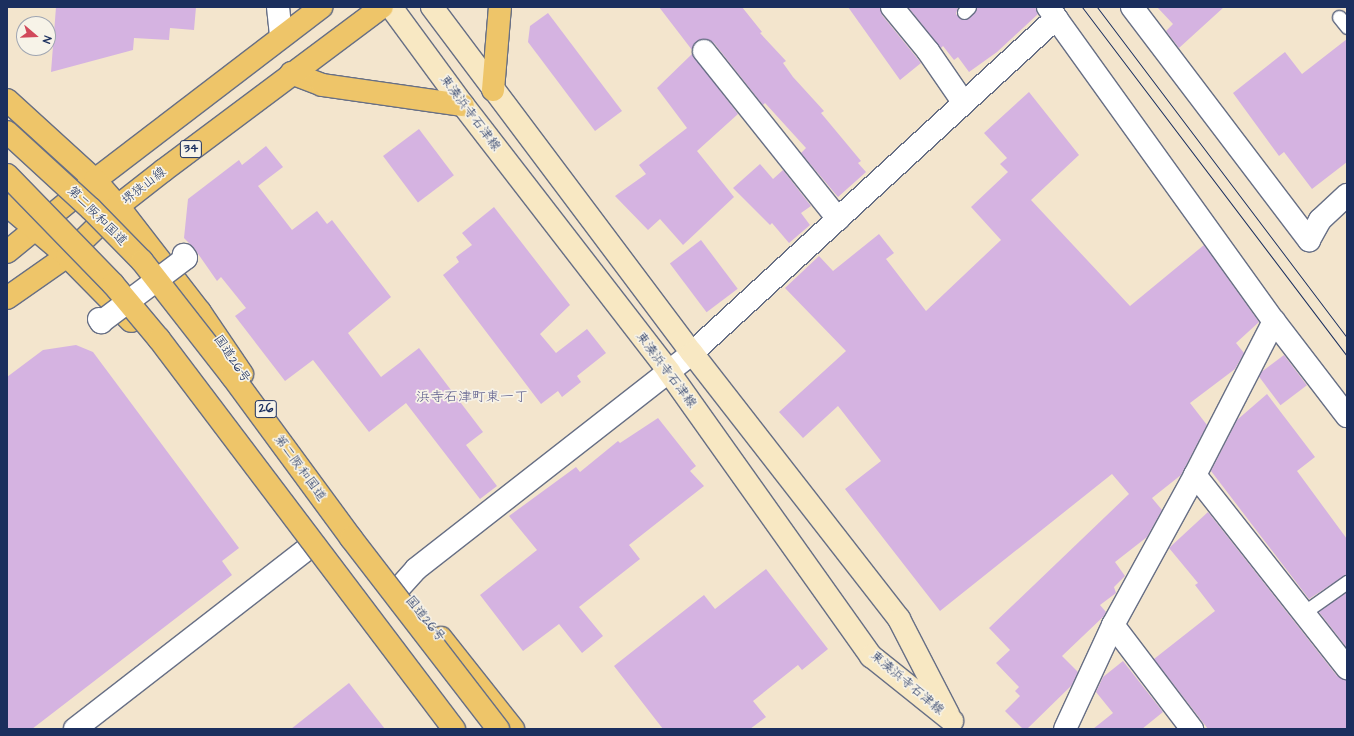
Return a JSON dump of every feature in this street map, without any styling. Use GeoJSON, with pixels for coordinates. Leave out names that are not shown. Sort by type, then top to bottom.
{"type":"FeatureCollection","features":[{"type":"Feature","properties":{"kind":"main road","name":"34"},"geometry":{"type":"LineString","coordinates":[[7,252],[36,230],[95,180],[281,36],[321,7]]}},
{"type":"Feature","properties":{"kind":"main road","name":"堺狭山線"},"geometry":{"type":"LineString","coordinates":[[7,298],[67,256],[118,206],[291,73],[382,7]]}},
{"type":"Feature","properties":{"kind":"main road"},"geometry":{"type":"LineString","coordinates":[[493,90],[500,7]]}},
{"type":"Feature","properties":{"kind":"main road"},"geometry":{"type":"LineString","coordinates":[[291,73],[322,85],[463,105]]}},
{"type":"Feature","properties":{"kind":"main road","name":"国道26号"},"geometry":{"type":"LineString","coordinates":[[7,100],[95,180],[118,206],[200,312],[289,444],[513,729]]}},
{"type":"Feature","properties":{"kind":"main road","name":"第二阪和国道"},"geometry":{"type":"LineString","coordinates":[[7,132],[85,204],[142,261],[232,376],[351,538],[498,729]]}},
{"type":"Feature","properties":{"kind":"main road"},"geometry":{"type":"LineString","coordinates":[[7,175],[113,284],[159,339],[454,729]]}},
{"type":"Feature","properties":{"kind":"main road"},"geometry":{"type":"LineString","coordinates":[[7,205],[67,256],[154,344],[443,729]]}},
{"type":"Feature","properties":{"kind":"street"},"geometry":{"type":"LineString","coordinates":[[278,7],[281,36]]}},
{"type":"Feature","properties":{"kind":"street","name":"東湊浜寺石津線"},"geometry":{"type":"LineString","coordinates":[[391,7],[463,105],[669,372],[871,656],[951,726]]}},
{"type":"Feature","properties":{"kind":"street","name":"東湊浜寺石津線"},"geometry":{"type":"LineString","coordinates":[[432,7],[692,353],[900,619],[951,726]]}},
{"type":"Feature","properties":{"kind":"street"},"geometry":{"type":"LineString","coordinates":[[892,7],[928,51],[963,102]]}},
{"type":"Feature","properties":{"kind":"street"},"geometry":{"type":"LineString","coordinates":[[1132,7],[1309,240],[1320,220],[1347,195]]}},
{"type":"Feature","properties":{"kind":"street"},"geometry":{"type":"LineString","coordinates":[[400,587],[416,569],[692,353],[963,102],[1052,12],[1274,321],[1347,416]]}},
{"type":"Feature","properties":{"kind":"street"},"geometry":{"type":"LineString","coordinates":[[704,51],[838,219]]}},
{"type":"Feature","properties":{"kind":"street"},"geometry":{"type":"LineString","coordinates":[[100,319],[101,322],[186,258],[184,256]]}},
{"type":"Feature","properties":{"kind":"street"},"geometry":{"type":"LineString","coordinates":[[1064,729],[1113,625],[1195,475],[1274,321]]}},
{"type":"Feature","properties":{"kind":"street"},"geometry":{"type":"LineString","coordinates":[[1195,475],[1347,668]]}},
{"type":"Feature","properties":{"kind":"street"},"geometry":{"type":"LineString","coordinates":[[75,729],[307,549]]}},
{"type":"Feature","properties":{"kind":"street"},"geometry":{"type":"LineString","coordinates":[[1113,625],[1192,729]]}},
{"type":"Feature","properties":{"kind":"lane"},"geometry":{"type":"LineString","coordinates":[[1304,613],[1347,582]]}},
{"type":"Feature","properties":{"kind":"building"},"geometry":{"type":"Polygon","coordinates":[[[56,7],[196,7],[194,30],[170,28],[169,40],[134,38],[133,50],[51,72],[52,56],[56,56],[56,7]]]}},
{"type":"Feature","properties":{"kind":"building"},"geometry":{"type":"Polygon","coordinates":[[[659,7],[742,7],[762,32],[760,33],[786,61],[783,63],[793,77],[824,111],[821,113],[861,161],[858,163],[866,172],[838,197],[801,153],[806,148],[765,103],[763,105],[714,43],[702,39],[696,42],[692,50],[659,7]]]}},
{"type":"Feature","properties":{"kind":"building"},"geometry":{"type":"Polygon","coordinates":[[[848,7],[880,7],[882,15],[921,63],[900,80],[848,7]]]}},
{"type":"Feature","properties":{"kind":"building"},"geometry":{"type":"Polygon","coordinates":[[[908,7],[958,7],[956,14],[962,20],[970,18],[977,7],[1036,7],[1038,14],[997,52],[969,72],[958,57],[954,60],[943,46],[941,48],[908,7]]]}},
{"type":"Feature","properties":{"kind":"building"},"geometry":{"type":"Polygon","coordinates":[[[1157,7],[1224,7],[1179,48],[1166,31],[1173,24],[1157,7]]]}},
{"type":"Feature","properties":{"kind":"building"},"geometry":{"type":"Polygon","coordinates":[[[548,13],[622,111],[595,131],[528,42],[530,26],[548,13]]]}},
{"type":"Feature","properties":{"kind":"building"},"geometry":{"type":"Polygon","coordinates":[[[1347,39],[1347,162],[1312,189],[1284,152],[1279,156],[1233,93],[1285,52],[1302,74],[1347,39]]]}},
{"type":"Feature","properties":{"kind":"building"},"geometry":{"type":"Polygon","coordinates":[[[692,54],[738,114],[697,151],[734,197],[683,245],[660,219],[648,230],[615,196],[646,174],[639,165],[687,128],[657,88],[692,54]]]}},
{"type":"Feature","properties":{"kind":"building"},"geometry":{"type":"Polygon","coordinates":[[[1029,92],[1079,155],[1031,200],[1130,306],[1204,245],[1259,322],[1236,343],[1244,353],[1235,369],[1190,403],[1207,425],[1181,475],[1152,498],[1162,510],[1147,537],[1115,562],[1125,576],[1114,587],[1116,593],[1100,605],[1106,612],[1104,616],[1062,656],[1078,672],[1072,685],[1027,729],[1023,729],[1005,711],[1020,696],[1015,691],[1019,687],[996,663],[1010,650],[989,628],[1129,494],[1112,474],[940,611],[845,489],[881,461],[838,406],[803,438],[779,412],[846,351],[785,288],[819,256],[833,271],[879,234],[894,253],[886,259],[926,311],[1001,240],[971,207],[1008,172],[1000,164],[1007,158],[984,133],[1029,92]]]}},
{"type":"Feature","properties":{"kind":"building"},"geometry":{"type":"Polygon","coordinates":[[[419,129],[454,175],[418,202],[383,156],[419,129]]]}},
{"type":"Feature","properties":{"kind":"building"},"geometry":{"type":"Polygon","coordinates":[[[266,146],[283,167],[258,186],[292,230],[317,211],[327,224],[332,220],[391,297],[348,333],[381,377],[419,348],[483,432],[466,445],[497,486],[480,499],[406,403],[369,432],[313,360],[285,381],[235,316],[246,308],[221,277],[217,281],[194,248],[184,238],[188,199],[239,160],[242,165],[266,146]]]}},
{"type":"Feature","properties":{"kind":"building"},"geometry":{"type":"Polygon","coordinates":[[[760,164],[773,179],[783,170],[811,206],[801,213],[810,225],[789,243],[772,223],[770,225],[733,188],[760,164]]]}},
{"type":"Feature","properties":{"kind":"building"},"geometry":{"type":"Polygon","coordinates":[[[494,207],[570,305],[540,334],[556,353],[587,329],[606,353],[577,376],[581,382],[562,397],[558,391],[541,404],[443,275],[459,262],[456,257],[472,245],[462,233],[494,207]]]}},
{"type":"Feature","properties":{"kind":"building"},"geometry":{"type":"Polygon","coordinates":[[[701,240],[738,289],[707,312],[670,263],[701,240]]]}},
{"type":"Feature","properties":{"kind":"building"},"geometry":{"type":"Polygon","coordinates":[[[76,345],[93,352],[239,548],[222,561],[232,575],[32,729],[7,729],[7,377],[43,350],[76,345]]]}},
{"type":"Feature","properties":{"kind":"building"},"geometry":{"type":"Polygon","coordinates":[[[1284,355],[1307,385],[1281,405],[1258,375],[1284,355]]]}},
{"type":"Feature","properties":{"kind":"building"},"geometry":{"type":"Polygon","coordinates":[[[1267,394],[1315,457],[1297,471],[1347,539],[1347,574],[1309,599],[1211,471],[1237,420],[1267,394]]]}},
{"type":"Feature","properties":{"kind":"building"},"geometry":{"type":"Polygon","coordinates":[[[658,418],[696,466],[690,471],[704,486],[629,545],[640,559],[579,607],[603,636],[582,653],[559,624],[523,651],[480,595],[537,550],[509,516],[576,467],[580,472],[618,441],[620,443],[658,418]]]}},
{"type":"Feature","properties":{"kind":"building"},"geometry":{"type":"Polygon","coordinates":[[[1208,512],[1337,676],[1347,680],[1347,729],[1208,729],[1154,659],[1215,611],[1195,585],[1198,583],[1169,548],[1208,512]]]}},
{"type":"Feature","properties":{"kind":"building"},"geometry":{"type":"Polygon","coordinates":[[[766,569],[828,649],[802,670],[798,665],[753,701],[766,717],[750,729],[663,729],[614,666],[704,595],[715,609],[766,569]]]}},
{"type":"Feature","properties":{"kind":"building"},"geometry":{"type":"Polygon","coordinates":[[[1347,592],[1347,648],[1319,612],[1347,592]]]}},
{"type":"Feature","properties":{"kind":"building"},"geometry":{"type":"Polygon","coordinates":[[[1123,661],[1163,712],[1142,729],[1093,729],[1113,713],[1096,692],[1103,677],[1123,661]]]}},
{"type":"Feature","properties":{"kind":"building"},"geometry":{"type":"Polygon","coordinates":[[[349,683],[385,729],[291,729],[349,683]]]}},
{"type":"Feature","properties":{"kind":"tram line"},"geometry":{"type":"LineString","coordinates":[[1082,7],[1347,356]]}},
{"type":"Feature","properties":{"kind":"tram line"},"geometry":{"type":"LineString","coordinates":[[1097,7],[1347,337]]}},
{"type":"Feature","properties":{"kind":"district","name":"浜寺石津町東一丁"},"geometry":{"type":"Point","coordinates":[472,397]}}]}
